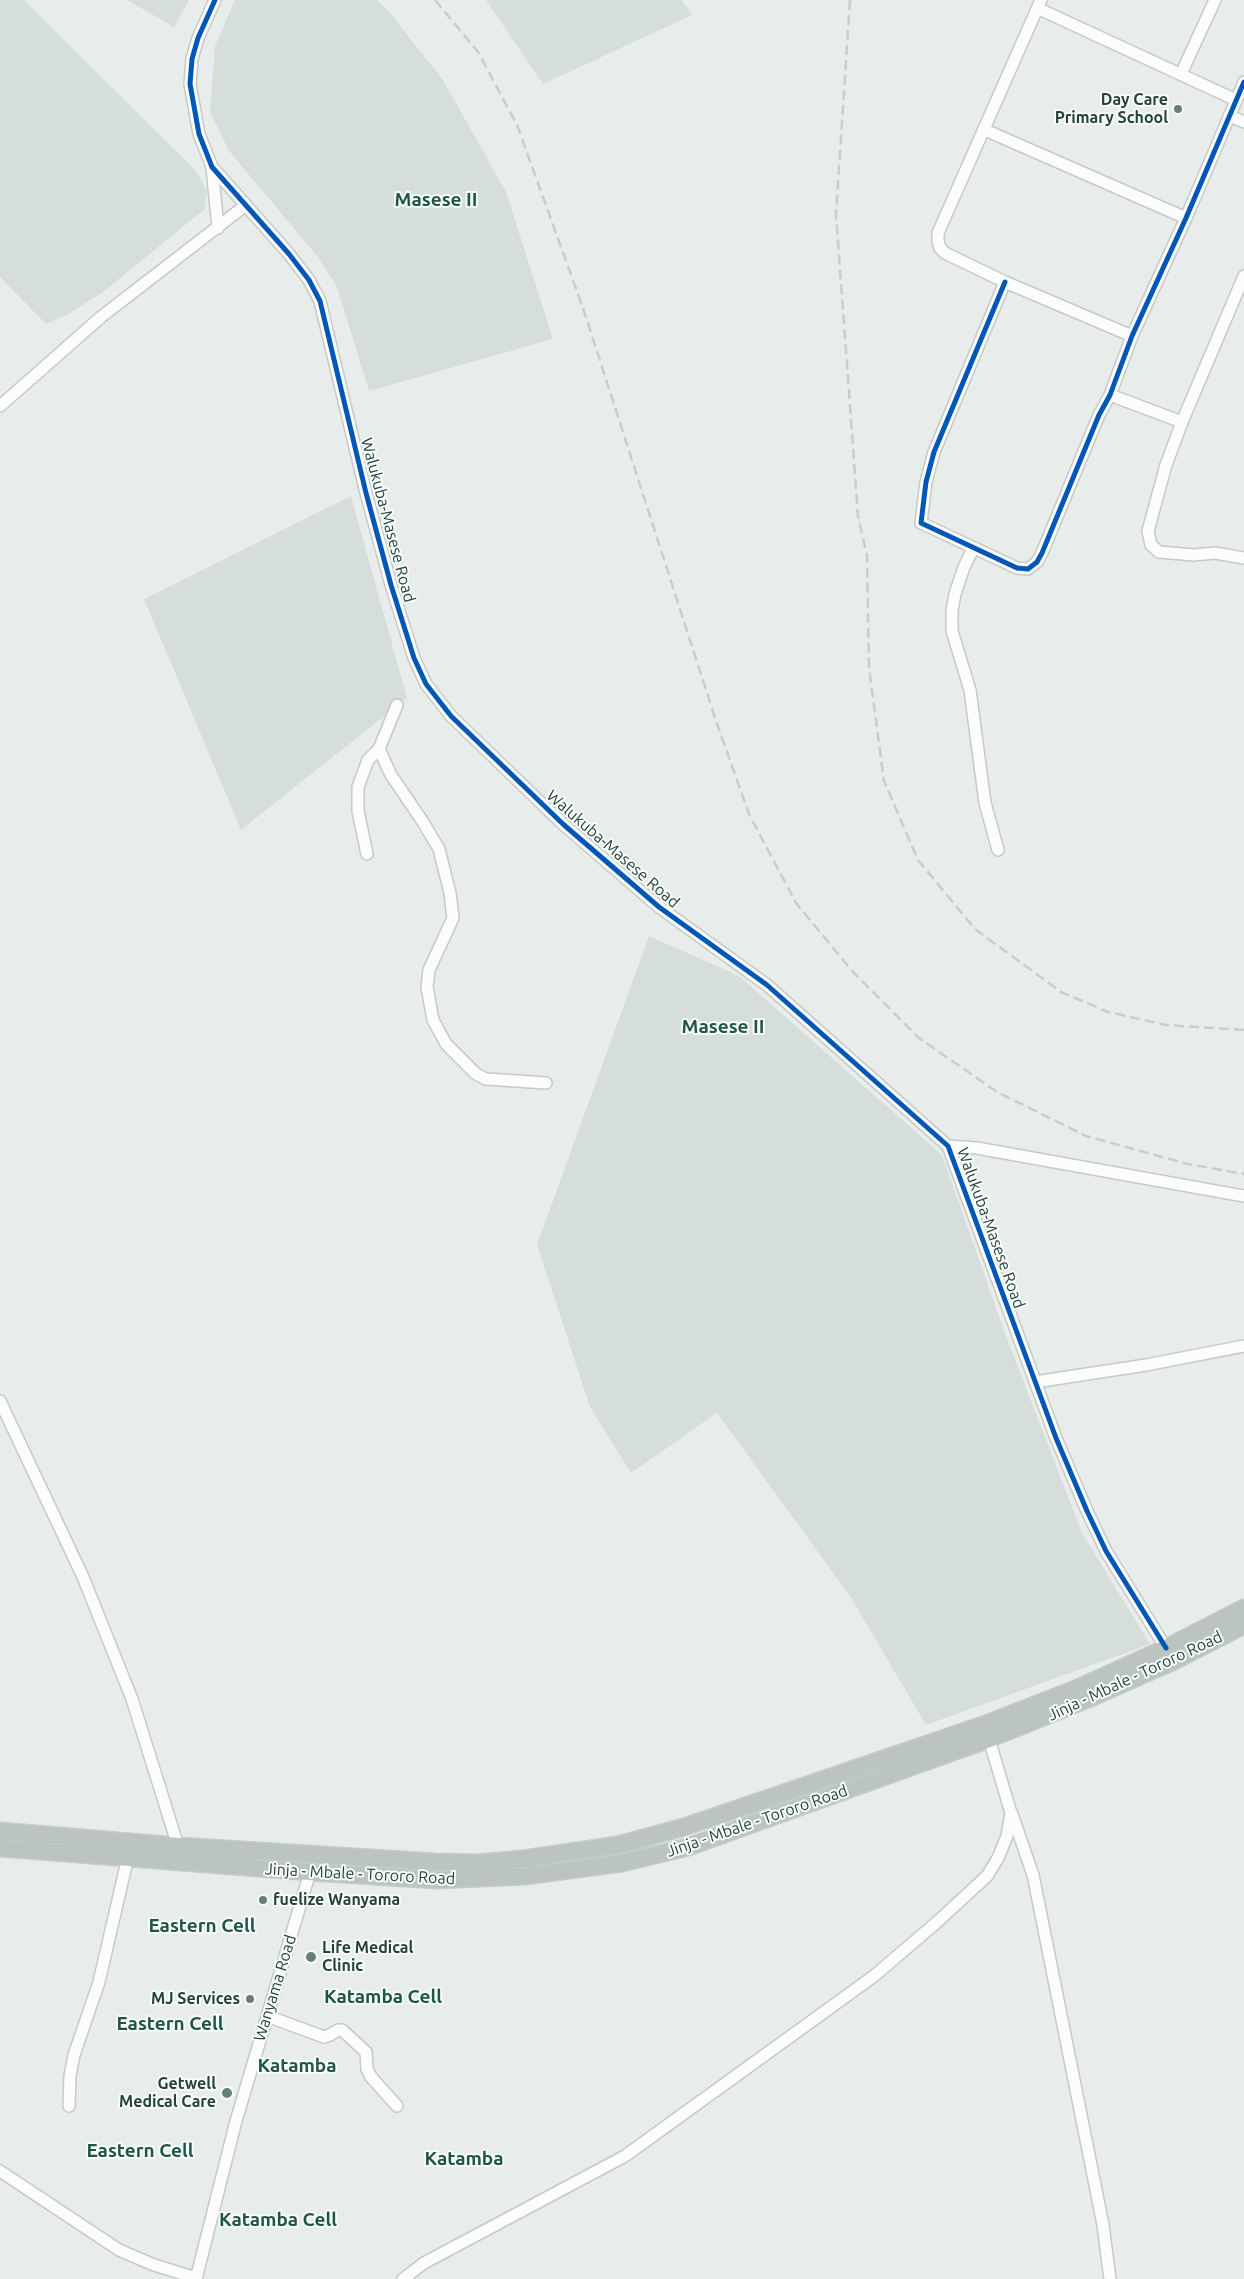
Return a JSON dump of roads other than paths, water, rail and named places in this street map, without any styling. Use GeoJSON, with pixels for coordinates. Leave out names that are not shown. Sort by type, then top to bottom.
{"type":"FeatureCollection","features":[{"type":"Feature","properties":{"kind":"highway","name":"Jinja - Mbale - Tororo Road"},"geometry":{"type":"LineString","coordinates":[[0,1831],[178,1846],[478,1863],[618,1845],[684,1827],[982,1725],[1078,1688],[1166,1648],[1244,1608]]}},
{"type":"Feature","properties":{"kind":"highway","name":"Jinja - Mbale - Tororo Road"},"geometry":{"type":"LineString","coordinates":[[0,1848],[437,1880],[525,1876],[622,1863],[688,1847],[989,1739],[1088,1700],[1174,1661],[1244,1625]]}},
{"type":"Feature","properties":{"kind":"street","name":"Walukuba-Masese Road"},"geometry":{"type":"LineString","coordinates":[[215,0],[198,38],[192,59],[190,84],[199,134],[212,167],[304,273],[320,301],[366,493],[391,585],[414,658],[426,684],[437,700],[490,756],[571,832],[659,907],[767,985],[948,1146],[1056,1438],[1106,1551],[1166,1648]]}},
{"type":"Feature","properties":{"kind":"street"},"geometry":{"type":"LineString","coordinates":[[1181,74],[1215,0]]}},
{"type":"Feature","properties":{"kind":"street"},"geometry":{"type":"LineString","coordinates":[[1132,336],[1005,282],[945,253],[940,248],[938,241],[938,233],[1039,4],[1236,100]]}},
{"type":"Feature","properties":{"kind":"street"},"geometry":{"type":"LineString","coordinates":[[1005,282],[934,452],[926,482],[921,523],[1017,568],[1028,569],[1037,562],[1099,415],[1110,395],[1132,336],[1186,218],[1244,82]]}},
{"type":"Feature","properties":{"kind":"street"},"geometry":{"type":"LineString","coordinates":[[1229,116],[1244,122]]}},
{"type":"Feature","properties":{"kind":"street"},"geometry":{"type":"LineString","coordinates":[[985,130],[1186,218]]}},
{"type":"Feature","properties":{"kind":"street"},"geometry":{"type":"LineString","coordinates":[[212,167],[218,228]]}},
{"type":"Feature","properties":{"kind":"street"},"geometry":{"type":"LineString","coordinates":[[0,406],[101,317],[246,206]]}},
{"type":"Feature","properties":{"kind":"street"},"geometry":{"type":"LineString","coordinates":[[1244,276],[1182,422],[1150,518],[1148,531],[1151,545],[1159,552],[1174,554],[1215,553],[1244,558]]}},
{"type":"Feature","properties":{"kind":"street"},"geometry":{"type":"LineString","coordinates":[[1110,395],[1182,422]]}},
{"type":"Feature","properties":{"kind":"street"},"geometry":{"type":"LineString","coordinates":[[973,549],[964,567],[955,594],[952,610],[952,631],[970,690],[985,803],[998,850]]}},
{"type":"Feature","properties":{"kind":"street"},"geometry":{"type":"LineString","coordinates":[[367,854],[358,811],[358,787],[368,760],[380,749],[397,705]]}},
{"type":"Feature","properties":{"kind":"street"},"geometry":{"type":"LineString","coordinates":[[380,749],[391,775],[439,849],[450,894],[453,918],[429,970],[427,987],[433,1020],[446,1044],[476,1074],[486,1079],[546,1083]]}},
{"type":"Feature","properties":{"kind":"street"},"geometry":{"type":"LineString","coordinates":[[948,1146],[977,1148],[1244,1196]]}},
{"type":"Feature","properties":{"kind":"street"},"geometry":{"type":"LineString","coordinates":[[1035,1382],[1146,1365],[1244,1346]]}},
{"type":"Feature","properties":{"kind":"street"},"geometry":{"type":"LineString","coordinates":[[0,1401],[83,1576],[132,1699],[178,1846]]}},
{"type":"Feature","properties":{"kind":"street"},"geometry":{"type":"LineString","coordinates":[[989,1739],[1011,1813],[1033,1875],[1103,2225],[1110,2279]]}},
{"type":"Feature","properties":{"kind":"street"},"geometry":{"type":"LineString","coordinates":[[403,2279],[424,2263],[625,2156],[874,1976],[987,1876],[998,1858],[1007,1836],[1011,1813]]}},
{"type":"Feature","properties":{"kind":"street"},"geometry":{"type":"LineString","coordinates":[[69,2106],[70,2076],[74,2055],[99,1982],[128,1857]]}},
{"type":"Feature","properties":{"kind":"street","name":"Wanyama Road"},"geometry":{"type":"LineString","coordinates":[[196,2279],[236,2121],[310,1872]]}},
{"type":"Feature","properties":{"kind":"street"},"geometry":{"type":"LineString","coordinates":[[267,2016],[324,2037],[342,2030],[366,2052],[367,2070],[371,2077],[397,2106]]}},
{"type":"Feature","properties":{"kind":"street"},"geometry":{"type":"LineString","coordinates":[[0,2171],[120,2250],[154,2265],[196,2279]]}},
{"type":"Feature","properties":{"kind":"railway"},"geometry":{"type":"LineString","coordinates":[[435,0],[478,52],[517,125],[583,308],[716,721],[749,814],[796,903],[853,972],[919,1038],[997,1092],[1086,1136],[1188,1164],[1244,1174]]}},
{"type":"Feature","properties":{"kind":"railway"},"geometry":{"type":"LineString","coordinates":[[850,0],[836,214],[858,516],[867,556],[869,668],[884,781],[918,860],[975,929],[1061,992],[1108,1012],[1166,1025],[1244,1030]]}},
{"type":"Feature","properties":{"kind":"place","name":"Day Care Primary School"},"geometry":{"type":"Point","coordinates":[1178,109]}},
{"type":"Feature","properties":{"kind":"place","name":"fuelize Wanyama"},"geometry":{"type":"Point","coordinates":[263,1900]}},
{"type":"Feature","properties":{"kind":"place","name":"Life Medical Clinic"},"geometry":{"type":"Point","coordinates":[311,1957]}},
{"type":"Feature","properties":{"kind":"place","name":"MJ Services"},"geometry":{"type":"Point","coordinates":[250,1999]}},
{"type":"Feature","properties":{"kind":"place","name":"Getwell Medical Care"},"geometry":{"type":"Point","coordinates":[227,2093]}},
{"type":"Feature","properties":{"kind":"district","name":"Masese II"},"geometry":{"type":"Point","coordinates":[436,200]}},
{"type":"Feature","properties":{"kind":"district","name":"Masese II"},"geometry":{"type":"Point","coordinates":[723,1027]}},
{"type":"Feature","properties":{"kind":"district","name":"Eastern Cell"},"geometry":{"type":"Point","coordinates":[202,1926]}},
{"type":"Feature","properties":{"kind":"district","name":"Katamba Cell"},"geometry":{"type":"Point","coordinates":[383,1997]}},
{"type":"Feature","properties":{"kind":"district","name":"Eastern Cell"},"geometry":{"type":"Point","coordinates":[170,2024]}},
{"type":"Feature","properties":{"kind":"district","name":"Katamba"},"geometry":{"type":"Point","coordinates":[297,2066]}},
{"type":"Feature","properties":{"kind":"district","name":"Eastern Cell"},"geometry":{"type":"Point","coordinates":[140,2151]}},
{"type":"Feature","properties":{"kind":"district","name":"Katamba"},"geometry":{"type":"Point","coordinates":[464,2159]}},
{"type":"Feature","properties":{"kind":"district","name":"Katamba Cell"},"geometry":{"type":"Point","coordinates":[278,2220]}}]}
